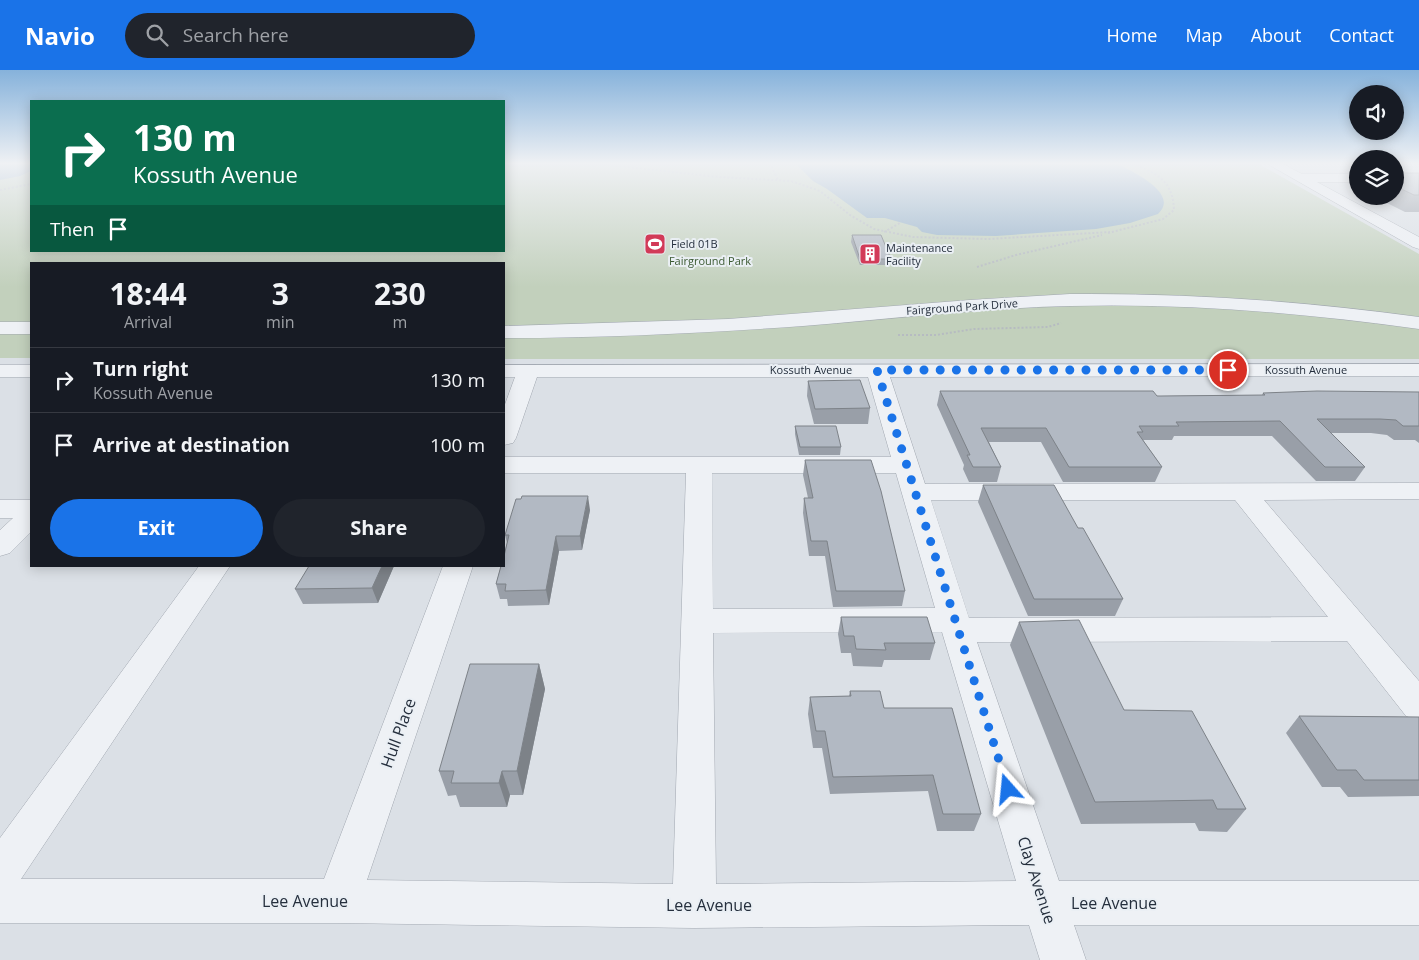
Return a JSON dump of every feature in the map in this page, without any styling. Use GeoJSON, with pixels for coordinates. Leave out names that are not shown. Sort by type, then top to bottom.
{"type":"FeatureCollection","features":[{"type":"Feature","properties":{"kind":"street"},"geometry":{"type":"LineString","coordinates":[[1348,205],[1419,244]]}},
{"type":"Feature","properties":{"kind":"street","name":"Fairground Park Drive"},"geometry":{"type":"LineString","coordinates":[[505,332],[664,329],[1068,300],[1149,299],[1236,303],[1325,311],[1419,323]]}},
{"type":"Feature","properties":{"kind":"street"},"geometry":{"type":"LineString","coordinates":[[0,328],[30,328]]}},
{"type":"Feature","properties":{"kind":"street","name":"Clay Avenue"},"geometry":{"type":"LineString","coordinates":[[877,370],[955,625],[1063,960]]}},
{"type":"Feature","properties":{"kind":"street","name":"Kossuth Avenue"},"geometry":{"type":"LineString","coordinates":[[505,371],[1419,370]]}},
{"type":"Feature","properties":{"kind":"street"},"geometry":{"type":"LineString","coordinates":[[0,371],[30,371]]}},
{"type":"Feature","properties":{"kind":"street"},"geometry":{"type":"LineString","coordinates":[[505,435],[528,371]]}},
{"type":"Feature","properties":{"kind":"street"},"geometry":{"type":"LineString","coordinates":[[505,465],[699,465],[910,478],[1242,491],[1419,491]]}},
{"type":"Feature","properties":{"kind":"street"},"geometry":{"type":"LineString","coordinates":[[694,906],[699,465]]}},
{"type":"Feature","properties":{"kind":"street"},"geometry":{"type":"LineString","coordinates":[[1242,491],[1419,706]]}},
{"type":"Feature","properties":{"kind":"street"},"geometry":{"type":"LineString","coordinates":[[0,509],[30,509]]}},
{"type":"Feature","properties":{"kind":"street"},"geometry":{"type":"LineString","coordinates":[[0,546],[30,517]]}},
{"type":"Feature","properties":{"kind":"street"},"geometry":{"type":"LineString","coordinates":[[0,873],[214,567]]}},
{"type":"Feature","properties":{"kind":"street","name":"Hull Place"},"geometry":{"type":"LineString","coordinates":[[338,901],[458,567]]}},
{"type":"Feature","properties":{"kind":"street"},"geometry":{"type":"LineString","coordinates":[[697,621],[1356,629]]}},
{"type":"Feature","properties":{"kind":"street","name":"Lee Avenue"},"geometry":{"type":"LineString","coordinates":[[0,901],[338,901],[694,906],[1044,903],[1419,903]]}},
{"type":"Feature","properties":{"kind":"path"},"geometry":{"type":"LineString","coordinates":[[836,205],[859,221],[884,232],[912,237],[950,239],[1027,238],[1110,232]]}},
{"type":"Feature","properties":{"kind":"path"},"geometry":{"type":"LineString","coordinates":[[977,267],[1016,255],[1163,219],[1174,210],[1174,205]]}},
{"type":"Feature","properties":{"kind":"path"},"geometry":{"type":"LineString","coordinates":[[884,232],[900,223]]}},
{"type":"Feature","properties":{"kind":"green space","name":"Fairground Park"},"geometry":{"type":"Polygon","coordinates":[[[0,205],[30,205],[30,252],[505,252],[505,205],[1331,205],[1419,254],[1419,359],[505,359],[505,262],[30,262],[30,358],[0,358],[0,205]]]}},
{"type":"Feature","properties":{"kind":"water"},"geometry":{"type":"Polygon","coordinates":[[[848,205],[1163,205],[1158,214],[1130,223],[1096,229],[996,236],[937,235],[922,232],[917,227],[885,218],[867,218],[848,205]]]}},
{"type":"Feature","properties":{"kind":"building","name":"Maintenance Facility"},"geometry":{"type":"Polygon","coordinates":[[[852,235],[881,235],[891,259],[860,259],[852,235]]]}},
{"type":"Feature","properties":{"kind":"building"},"geometry":{"type":"Polygon","coordinates":[[[860,380],[870,408],[815,409],[808,381],[860,380]]]}},
{"type":"Feature","properties":{"kind":"building"},"geometry":{"type":"Polygon","coordinates":[[[940,391],[1153,391],[1157,396],[1265,395],[1263,393],[1317,391],[1419,392],[1419,426],[1403,426],[1396,420],[1317,419],[1365,467],[1325,467],[1280,421],[1176,422],[1179,426],[1139,426],[1143,432],[1137,432],[1162,467],[1069,467],[1046,428],[981,428],[1001,467],[973,467],[967,455],[970,455],[940,391]]]}},
{"type":"Feature","properties":{"kind":"building"},"geometry":{"type":"Polygon","coordinates":[[[795,426],[836,426],[841,447],[800,447],[795,426]]]}},
{"type":"Feature","properties":{"kind":"building"},"geometry":{"type":"Polygon","coordinates":[[[805,460],[871,460],[881,491],[905,591],[836,591],[827,541],[811,541],[804,498],[813,498],[805,460]]]}},
{"type":"Feature","properties":{"kind":"building"},"geometry":{"type":"Polygon","coordinates":[[[983,485],[1054,485],[1078,528],[1083,528],[1123,599],[1034,599],[983,485]]]}},
{"type":"Feature","properties":{"kind":"building"},"geometry":{"type":"Polygon","coordinates":[[[522,496],[588,496],[580,536],[556,536],[546,590],[505,591],[506,584],[496,584],[501,567],[505,567],[505,552],[509,535],[505,535],[516,499],[521,499],[522,496]]]}},
{"type":"Feature","properties":{"kind":"building"},"geometry":{"type":"Polygon","coordinates":[[[308,567],[382,567],[372,588],[295,589],[308,567]]]}},
{"type":"Feature","properties":{"kind":"building"},"geometry":{"type":"Polygon","coordinates":[[[841,617],[927,617],[935,643],[884,643],[886,650],[856,649],[854,636],[844,636],[841,617]]]}},
{"type":"Feature","properties":{"kind":"building"},"geometry":{"type":"Polygon","coordinates":[[[1079,620],[1124,710],[1192,711],[1246,809],[1217,809],[1213,800],[1095,802],[1019,622],[1079,620]]]}},
{"type":"Feature","properties":{"kind":"building"},"geometry":{"type":"Polygon","coordinates":[[[470,664],[539,664],[517,771],[502,771],[499,783],[451,783],[454,771],[439,771],[470,664]]]}},
{"type":"Feature","properties":{"kind":"building"},"geometry":{"type":"Polygon","coordinates":[[[850,691],[880,691],[884,708],[952,708],[981,814],[943,814],[933,775],[833,777],[825,731],[816,731],[810,697],[851,696],[850,691]]]}},
{"type":"Feature","properties":{"kind":"building"},"geometry":{"type":"Polygon","coordinates":[[[1299,716],[1419,717],[1419,780],[1364,780],[1356,770],[1337,770],[1299,716]]]}},
{"type":"Feature","properties":{"kind":"place","name":"Field 01B"},"geometry":{"type":"Point","coordinates":[655,244]}},
{"type":"Feature","properties":{"kind":"place","name":"Maintenance Facility"},"geometry":{"type":"Point","coordinates":[870,254]}},
{"type":"Feature","properties":{"kind":"route"},"geometry":{"type":"LineString","coordinates":[[1008,789],[954,620],[916,492],[905,465],[877,370],[1228,370]]}}]}
